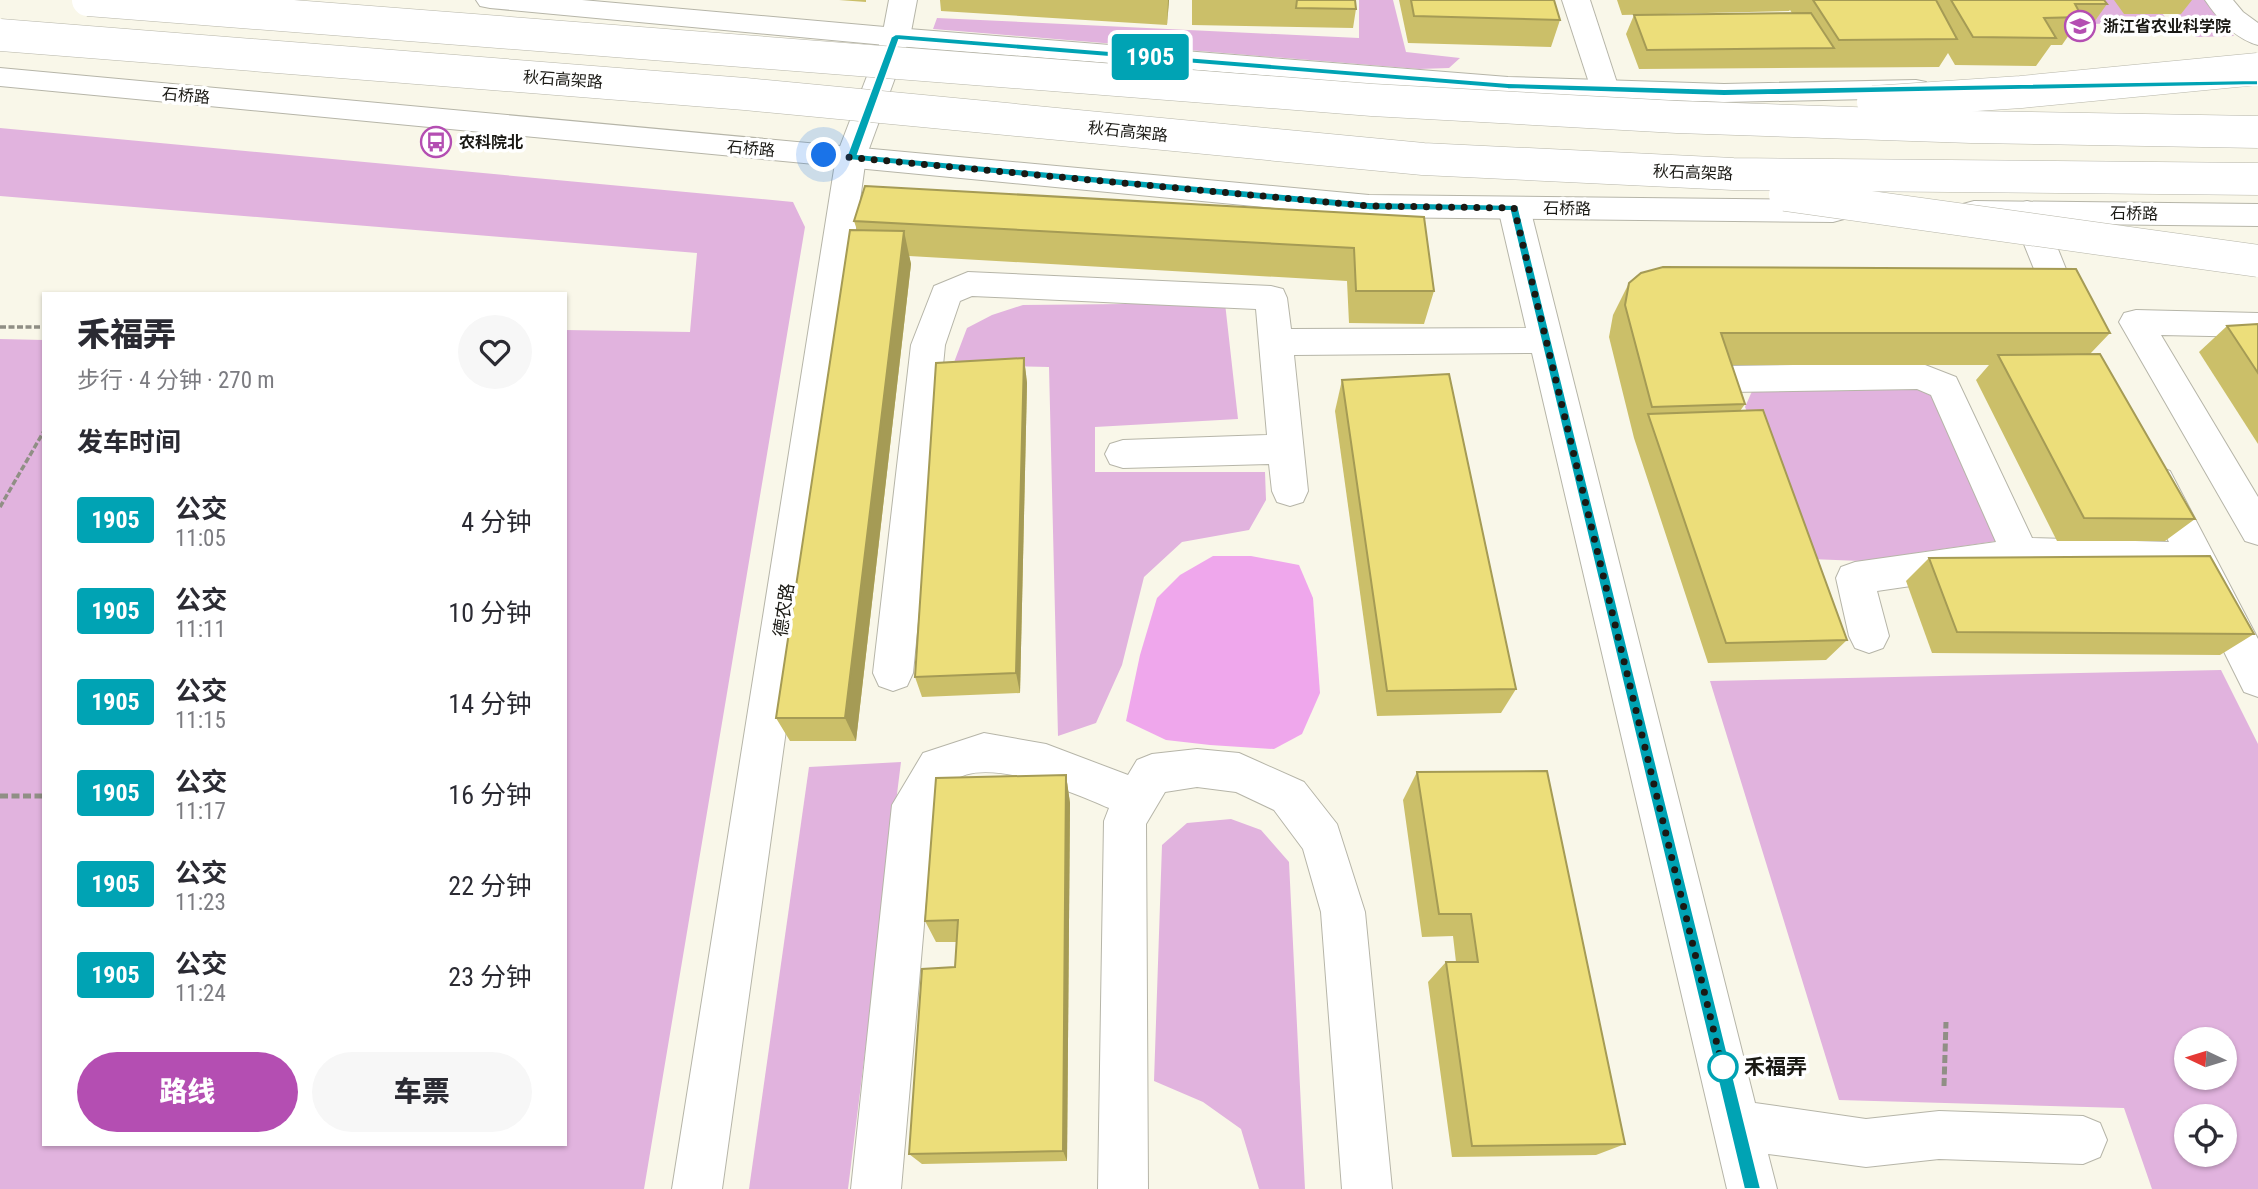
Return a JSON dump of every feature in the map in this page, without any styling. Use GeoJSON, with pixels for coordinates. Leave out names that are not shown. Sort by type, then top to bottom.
{"type":"FeatureCollection","features":[{"type":"Feature","properties":{"kind":"main road"},"geometry":{"type":"LineString","coordinates":[[88,0],[1372,100],[1677,117],[1971,128],[2258,132]]}},
{"type":"Feature","properties":{"kind":"main road"},"geometry":{"type":"LineString","coordinates":[[490,0],[896,37],[1508,86],[1724,93],[2258,82]]}},
{"type":"Feature","properties":{"kind":"main road","name":"德农路"},"geometry":{"type":"LineString","coordinates":[[697,1189],[851,158],[896,37],[903,0]]}},
{"type":"Feature","properties":{"kind":"main road"},"geometry":{"type":"LineString","coordinates":[[1576,0],[1605,89]]}},
{"type":"Feature","properties":{"kind":"main road"},"geometry":{"type":"LineString","coordinates":[[2219,0],[2233,18],[2258,36]]}},
{"type":"Feature","properties":{"kind":"main road","name":"秋石高架路"},"geometry":{"type":"LineString","coordinates":[[0,35],[745,94],[1423,159],[1733,174],[2258,179]]}},
{"type":"Feature","properties":{"kind":"main road"},"geometry":{"type":"LineString","coordinates":[[1677,117],[2021,92],[2258,69]]}},
{"type":"Feature","properties":{"kind":"main road","name":"石桥路"},"geometry":{"type":"LineString","coordinates":[[0,77],[1369,206],[2258,215]]}},
{"type":"Feature","properties":{"kind":"main road"},"geometry":{"type":"LineString","coordinates":[[1582,168],[2209,252],[2258,261]]}},
{"type":"Feature","properties":{"kind":"main road"},"geometry":{"type":"LineString","coordinates":[[1514,208],[1752,1189]]}},
{"type":"Feature","properties":{"kind":"main road"},"geometry":{"type":"LineString","coordinates":[[2027,212],[2052,274],[2090,348]]}},
{"type":"Feature","properties":{"kind":"main road"},"geometry":{"type":"LineString","coordinates":[[893,673],[928,345],[946,294],[968,284],[1271,298],[1290,491]]}},
{"type":"Feature","properties":{"kind":"main road"},"geometry":{"type":"LineString","coordinates":[[2258,325],[2136,322],[2258,530]]}},
{"type":"Feature","properties":{"kind":"main road"},"geometry":{"type":"LineString","coordinates":[[1275,342],[1546,340]]}},
{"type":"Feature","properties":{"kind":"main road"},"geometry":{"type":"LineString","coordinates":[[1730,379],[1920,376],[1944,386],[2020,554]]}},
{"type":"Feature","properties":{"kind":"main road"},"geometry":{"type":"LineString","coordinates":[[2140,447],[2258,679]]}},
{"type":"Feature","properties":{"kind":"main road"},"geometry":{"type":"LineString","coordinates":[[1123,454],[1285,449]]}},
{"type":"Feature","properties":{"kind":"main road"},"geometry":{"type":"LineString","coordinates":[[1869,636],[1855,578],[2020,554],[2197,558]]}},
{"type":"Feature","properties":{"kind":"main road"},"geometry":{"type":"LineString","coordinates":[[876,1189],[913,805],[938,766],[984,752],[1046,763],[1079,774],[1137,800]]}},
{"type":"Feature","properties":{"kind":"main road"},"geometry":{"type":"LineString","coordinates":[[1123,1189],[1125,821],[1152,774],[1197,768],[1239,773],[1289,796],[1322,839],[1343,912],[1367,1189]]}},
{"type":"Feature","properties":{"kind":"main road"},"geometry":{"type":"LineString","coordinates":[[1737,1125],[1866,1143],[1939,1135],[2082,1140]]}},
{"type":"Feature","properties":{"kind":"path"},"geometry":{"type":"LineString","coordinates":[[0,327],[42,327]]}},
{"type":"Feature","properties":{"kind":"path"},"geometry":{"type":"LineString","coordinates":[[0,507],[42,434]]}},
{"type":"Feature","properties":{"kind":"path"},"geometry":{"type":"LineString","coordinates":[[0,796],[42,796]]}},
{"type":"Feature","properties":{"kind":"path"},"geometry":{"type":"LineString","coordinates":[[1939,1135],[1947,1063],[1946,1022]]}},
{"type":"Feature","properties":{"kind":"shaded area"},"geometry":{"type":"Polygon","coordinates":[[[1359,0],[1393,0],[1406,52],[1460,58],[1449,68],[1419,69],[933,29],[937,18],[1359,38],[1359,0]]]}},
{"type":"Feature","properties":{"kind":"shaded area"},"geometry":{"type":"Polygon","coordinates":[[[2067,0],[2153,0],[2169,23],[2082,24],[2067,0]]]}},
{"type":"Feature","properties":{"kind":"shaded area"},"geometry":{"type":"Polygon","coordinates":[[[2167,0],[2205,0],[2234,36],[2196,37],[2167,0]]]}},
{"type":"Feature","properties":{"kind":"shaded area"},"geometry":{"type":"Polygon","coordinates":[[[0,128],[793,202],[805,227],[644,1189],[0,1189],[0,339],[42,340],[42,1146],[567,1146],[567,330],[690,332],[697,253],[0,196],[0,128]]]}},
{"type":"Feature","properties":{"kind":"shaded area"},"geometry":{"type":"Polygon","coordinates":[[[1225,303],[1238,419],[1095,427],[1095,472],[1265,472],[1266,500],[1249,530],[1182,542],[1144,577],[1122,665],[1096,723],[1058,736],[1049,367],[953,365],[967,328],[992,315],[1023,305],[1225,303]]]}},
{"type":"Feature","properties":{"kind":"shaded area"},"geometry":{"type":"Polygon","coordinates":[[[1910,382],[1934,392],[1997,541],[1861,561],[1810,559],[1745,407],[1753,389],[1910,382]]]}},
{"type":"Feature","properties":{"kind":"shaded area"},"geometry":{"type":"Polygon","coordinates":[[[1213,556],[1251,556],[1299,565],[1313,598],[1320,693],[1302,734],[1274,749],[1166,740],[1126,721],[1140,655],[1157,598],[1180,575],[1213,556]]]}},
{"type":"Feature","properties":{"kind":"shaded area"},"geometry":{"type":"Polygon","coordinates":[[[2221,670],[2258,744],[2258,1189],[2152,1189],[2124,1108],[1839,1100],[1710,681],[2221,670]]]}},
{"type":"Feature","properties":{"kind":"shaded area"},"geometry":{"type":"Polygon","coordinates":[[[901,762],[848,1189],[749,1189],[809,767],[901,762]]]}},
{"type":"Feature","properties":{"kind":"shaded area"},"geometry":{"type":"Polygon","coordinates":[[[1231,819],[1261,830],[1289,862],[1305,1189],[1259,1189],[1241,1129],[1203,1102],[1154,1081],[1162,845],[1187,823],[1231,819]]]}},
{"type":"Feature","properties":{"kind":"building"},"geometry":{"type":"Polygon","coordinates":[[[1297,0],[1355,0],[1356,9],[1296,8],[1297,0]]]}},
{"type":"Feature","properties":{"kind":"building"},"geometry":{"type":"Polygon","coordinates":[[[1411,0],[1554,0],[1560,20],[1414,16],[1411,0]]]}},
{"type":"Feature","properties":{"kind":"building"},"geometry":{"type":"Polygon","coordinates":[[[1813,0],[1936,0],[1957,39],[1839,40],[1813,0]]]}},
{"type":"Feature","properties":{"kind":"building"},"geometry":{"type":"Polygon","coordinates":[[[1951,0],[2104,0],[2107,4],[2075,4],[2082,17],[2044,18],[2056,38],[1973,37],[1951,0]]]}},
{"type":"Feature","properties":{"kind":"building"},"geometry":{"type":"Polygon","coordinates":[[[1811,13],[1834,48],[1647,50],[1634,15],[1811,13]]]}},
{"type":"Feature","properties":{"kind":"building"},"geometry":{"type":"Polygon","coordinates":[[[865,186],[1424,217],[1434,291],[1356,291],[1354,248],[854,221],[865,186]]]}},
{"type":"Feature","properties":{"kind":"building"},"geometry":{"type":"Polygon","coordinates":[[[850,230],[904,231],[845,718],[776,718],[850,230]]]}},
{"type":"Feature","properties":{"kind":"building"},"geometry":{"type":"Polygon","coordinates":[[[1663,267],[2076,269],[2110,333],[1721,333],[1745,404],[1652,407],[1625,305],[1629,283],[1641,273],[1663,267]]]}},
{"type":"Feature","properties":{"kind":"building"},"geometry":{"type":"Polygon","coordinates":[[[2258,324],[2258,373],[2227,326],[2258,324]]]}},
{"type":"Feature","properties":{"kind":"building"},"geometry":{"type":"Polygon","coordinates":[[[2100,354],[2195,519],[2084,518],[1998,355],[2100,354]]]}},
{"type":"Feature","properties":{"kind":"building"},"geometry":{"type":"Polygon","coordinates":[[[1024,358],[1016,673],[915,677],[936,363],[1024,358]]]}},
{"type":"Feature","properties":{"kind":"building"},"geometry":{"type":"Polygon","coordinates":[[[1449,374],[1516,689],[1387,691],[1342,380],[1449,374]]]}},
{"type":"Feature","properties":{"kind":"building"},"geometry":{"type":"Polygon","coordinates":[[[1763,410],[1847,640],[1726,643],[1648,414],[1763,410]]]}},
{"type":"Feature","properties":{"kind":"building"},"geometry":{"type":"Polygon","coordinates":[[[2210,556],[2254,634],[1957,632],[1929,558],[2210,556]]]}},
{"type":"Feature","properties":{"kind":"building"},"geometry":{"type":"Polygon","coordinates":[[[1547,771],[1625,1144],[1472,1146],[1446,962],[1478,962],[1471,914],[1439,914],[1417,772],[1547,771]]]}},
{"type":"Feature","properties":{"kind":"building"},"geometry":{"type":"Polygon","coordinates":[[[1066,775],[1063,1151],[909,1154],[922,969],[955,967],[958,920],[925,921],[936,778],[1066,775]]]}},
{"type":"Feature","properties":{"kind":"bus line","name":"1905"},"geometry":{"type":"LineString","coordinates":[[1752,1189],[1514,208],[1369,206],[851,158],[896,37],[1508,86],[1724,93],[2258,82]]}},
{"type":"Feature","properties":{"kind":"place","name":"浙江省农业科学院"},"geometry":{"type":"Point","coordinates":[2080,26]}},
{"type":"Feature","properties":{"kind":"place","name":"农科院北"},"geometry":{"type":"Point","coordinates":[436,142]}},
{"type":"Feature","properties":{"kind":"place","name":"禾福弄"},"geometry":{"type":"Point","coordinates":[1723,1067]}},
{"type":"Feature","properties":{"kind":"route"},"geometry":{"type":"LineString","coordinates":[[824,155],[1369,206],[1514,208],[1724,1073],[1723,1067]]}}]}
